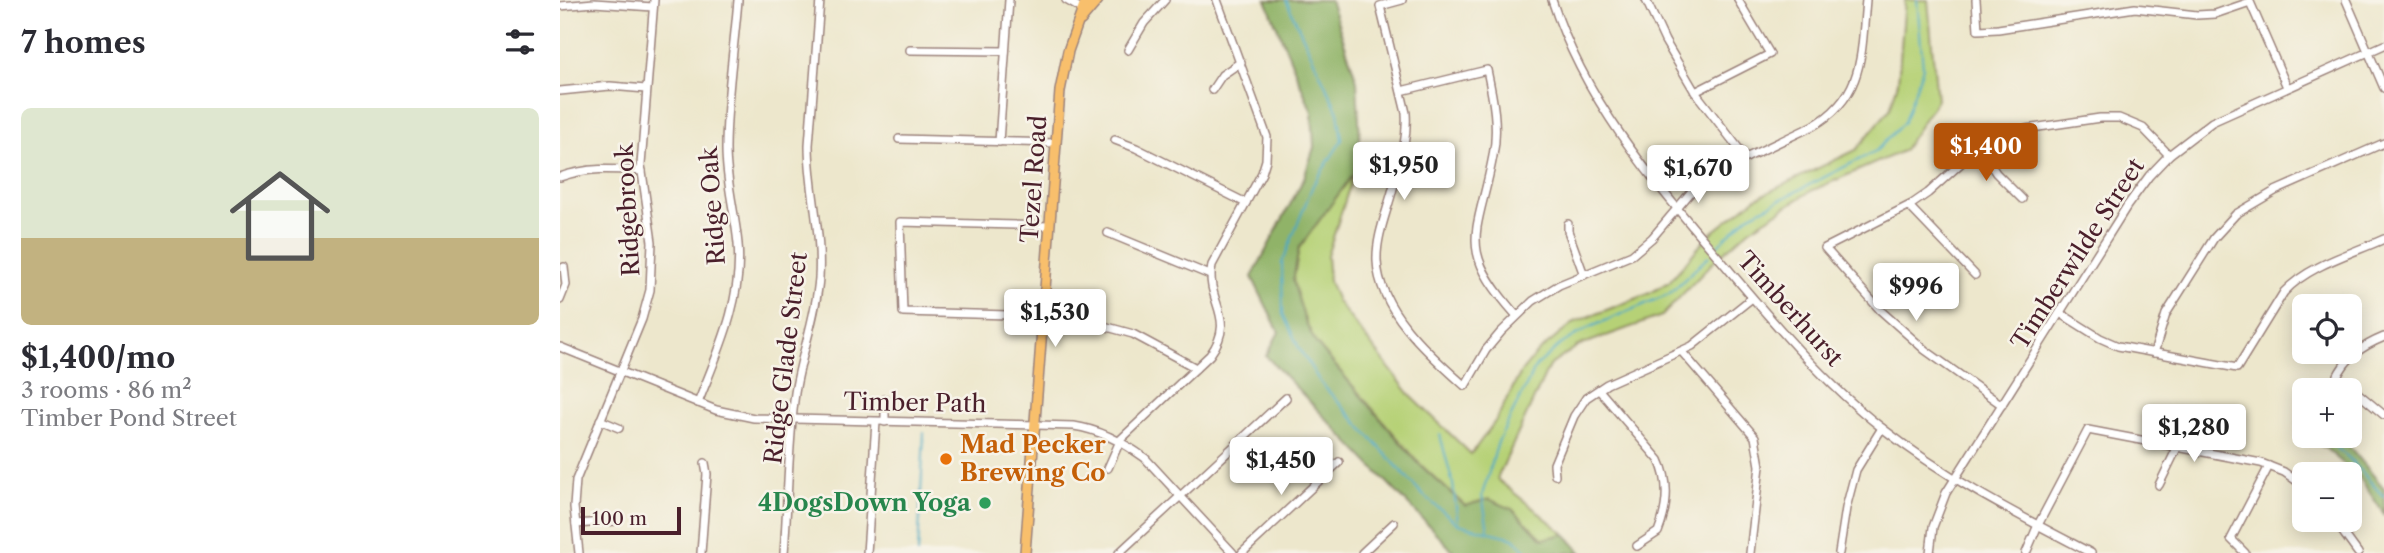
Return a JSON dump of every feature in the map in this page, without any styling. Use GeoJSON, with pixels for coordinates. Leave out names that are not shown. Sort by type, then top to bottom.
{"type":"FeatureCollection","features":[{"type":"Feature","properties":{"kind":"main road","name":"Tezel Road"},"geometry":{"type":"LineString","coordinates":[[1026,553],[1049,226],[1063,75],[1074,32],[1085,7],[1098,0]]}},
{"type":"Feature","properties":{"kind":"street","name":"Ridge Oak"},"geometry":{"type":"LineString","coordinates":[[698,403],[729,322],[738,272],[738,246],[727,184],[726,146],[738,0]]}},
{"type":"Feature","properties":{"kind":"street","name":"Ridge Glade Street"},"geometry":{"type":"LineString","coordinates":[[784,553],[797,384],[816,309],[819,278],[820,248],[809,145],[820,0]]}},
{"type":"Feature","properties":{"kind":"street"},"geometry":{"type":"LineString","coordinates":[[999,142],[1009,0]]}},
{"type":"Feature","properties":{"kind":"street"},"geometry":{"type":"LineString","coordinates":[[1066,0],[1085,7]]}},
{"type":"Feature","properties":{"kind":"street"},"geometry":{"type":"LineString","coordinates":[[1128,50],[1144,23],[1165,0]]}},
{"type":"Feature","properties":{"kind":"street"},"geometry":{"type":"LineString","coordinates":[[1108,468],[1119,441],[1196,368],[1220,341],[1222,316],[1212,290],[1210,275],[1215,258],[1262,173],[1268,137],[1217,0]]}},
{"type":"Feature","properties":{"kind":"street"},"geometry":{"type":"LineString","coordinates":[[1402,0],[1380,6],[1406,113],[1405,144],[1378,244],[1378,271],[1382,288],[1397,314],[1465,386],[1486,350],[1516,315],[1550,290],[1621,260],[1644,247],[1706,178],[1827,118],[1852,89],[1860,61],[1866,0]]}},
{"type":"Feature","properties":{"kind":"street","name":"Timberhurst"},"geometry":{"type":"LineString","coordinates":[[1552,0],[1578,61],[1606,114],[1629,149],[1752,298],[1837,390],[1882,428],[1955,480],[2091,553]]}},
{"type":"Feature","properties":{"kind":"street"},"geometry":{"type":"LineString","coordinates":[[1646,0],[1665,41],[1695,92],[1746,158]]}},
{"type":"Feature","properties":{"kind":"street"},"geometry":{"type":"LineString","coordinates":[[1695,92],[1770,54],[1738,0]]}},
{"type":"Feature","properties":{"kind":"street"},"geometry":{"type":"LineString","coordinates":[[1976,0],[1978,30],[2136,8],[2215,15],[2250,2],[2287,87]]}},
{"type":"Feature","properties":{"kind":"street"},"geometry":{"type":"LineString","coordinates":[[2346,0],[2384,88]]}},
{"type":"Feature","properties":{"kind":"street"},"geometry":{"type":"LineString","coordinates":[[560,6],[594,3],[654,4]]}},
{"type":"Feature","properties":{"kind":"street","name":"Ridgebrook"},"geometry":{"type":"LineString","coordinates":[[579,553],[574,498],[576,480],[646,305],[653,274],[652,242],[642,171],[654,4]]}},
{"type":"Feature","properties":{"kind":"street","name":"Timberwilde Street"},"geometry":{"type":"LineString","coordinates":[[1930,553],[1938,511],[1955,480],[2148,176],[2169,155],[2212,122],[2384,45]]}},
{"type":"Feature","properties":{"kind":"street"},"geometry":{"type":"LineString","coordinates":[[910,50],[1005,51]]}},
{"type":"Feature","properties":{"kind":"street"},"geometry":{"type":"LineString","coordinates":[[1212,90],[1222,75],[1241,62]]}},
{"type":"Feature","properties":{"kind":"street"},"geometry":{"type":"LineString","coordinates":[[1401,91],[1487,70],[1494,101],[1494,154],[1476,226],[1475,246],[1486,278],[1516,315]]}},
{"type":"Feature","properties":{"kind":"street"},"geometry":{"type":"LineString","coordinates":[[560,91],[598,86],[646,89]]}},
{"type":"Feature","properties":{"kind":"street"},"geometry":{"type":"LineString","coordinates":[[2002,405],[1925,350],[1881,310],[1825,247],[1909,206],[1928,193],[1991,138],[2012,131],[2112,117],[2143,128],[2169,155]]}},
{"type":"Feature","properties":{"kind":"street"},"geometry":{"type":"LineString","coordinates":[[900,139],[1056,143]]}},
{"type":"Feature","properties":{"kind":"street"},"geometry":{"type":"LineString","coordinates":[[1115,140],[1245,203]]}},
{"type":"Feature","properties":{"kind":"street"},"geometry":{"type":"LineString","coordinates":[[2154,353],[2166,314],[2214,238],[2236,214],[2275,191],[2384,143]]}},
{"type":"Feature","properties":{"kind":"street"},"geometry":{"type":"LineString","coordinates":[[1979,147],[1996,173],[2022,199]]}},
{"type":"Feature","properties":{"kind":"street"},"geometry":{"type":"LineString","coordinates":[[560,177],[598,169],[642,171]]}},
{"type":"Feature","properties":{"kind":"street"},"geometry":{"type":"LineString","coordinates":[[1909,206],[1975,275]]}},
{"type":"Feature","properties":{"kind":"street"},"geometry":{"type":"LineString","coordinates":[[1043,316],[903,312],[900,222],[1049,226]]}},
{"type":"Feature","properties":{"kind":"street"},"geometry":{"type":"LineString","coordinates":[[1568,224],[1584,275]]}},
{"type":"Feature","properties":{"kind":"street"},"geometry":{"type":"LineString","coordinates":[[1108,233],[1210,275]]}},
{"type":"Feature","properties":{"kind":"street"},"geometry":{"type":"LineString","coordinates":[[2060,313],[2109,342],[2237,369],[2284,292],[2293,282],[2311,271],[2384,239]]}},
{"type":"Feature","properties":{"kind":"street"},"geometry":{"type":"LineString","coordinates":[[560,300],[566,285],[564,267]]}},
{"type":"Feature","properties":{"kind":"street"},"geometry":{"type":"LineString","coordinates":[[1555,475],[1554,464],[1574,416],[1586,398],[1682,352],[1752,298]]}},
{"type":"Feature","properties":{"kind":"street"},"geometry":{"type":"LineString","coordinates":[[1100,324],[1133,334],[1196,368]]}},
{"type":"Feature","properties":{"kind":"street"},"geometry":{"type":"LineString","coordinates":[[2384,337],[2359,349],[2348,359],[2336,379],[2384,415]]}},
{"type":"Feature","properties":{"kind":"street","name":"Timber Path"},"geometry":{"type":"LineString","coordinates":[[560,346],[698,403],[734,415],[793,420],[1083,427],[1119,441],[1145,458],[1233,553]]}},
{"type":"Feature","properties":{"kind":"street"},"geometry":{"type":"LineString","coordinates":[[1682,352],[1755,437],[1759,449],[1759,473],[1750,553]]}},
{"type":"Feature","properties":{"kind":"street"},"geometry":{"type":"LineString","coordinates":[[1598,390],[1659,460],[1664,474],[1666,500],[1658,532],[1637,546]]}},
{"type":"Feature","properties":{"kind":"street"},"geometry":{"type":"LineString","coordinates":[[1119,553],[1286,398]]}},
{"type":"Feature","properties":{"kind":"street"},"geometry":{"type":"LineString","coordinates":[[867,553],[880,422],[885,399]]}},
{"type":"Feature","properties":{"kind":"street"},"geometry":{"type":"LineString","coordinates":[[600,420],[619,428]]}},
{"type":"Feature","properties":{"kind":"street"},"geometry":{"type":"LineString","coordinates":[[1839,553],[1846,508],[1856,470],[1882,428]]}},
{"type":"Feature","properties":{"kind":"street"},"geometry":{"type":"LineString","coordinates":[[2026,553],[2088,430],[2250,460],[2269,466],[2292,479]]}},
{"type":"Feature","properties":{"kind":"street"},"geometry":{"type":"LineString","coordinates":[[2159,485],[2178,446]]}},
{"type":"Feature","properties":{"kind":"street"},"geometry":{"type":"LineString","coordinates":[[1242,553],[1339,462]]}},
{"type":"Feature","properties":{"kind":"street"},"geometry":{"type":"LineString","coordinates":[[701,553],[707,474],[705,463]]}},
{"type":"Feature","properties":{"kind":"street"},"geometry":{"type":"LineString","coordinates":[[2245,553],[2231,539],[2269,466]]}},
{"type":"Feature","properties":{"kind":"street"},"geometry":{"type":"LineString","coordinates":[[576,524],[615,521]]}},
{"type":"Feature","properties":{"kind":"street"},"geometry":{"type":"LineString","coordinates":[[1362,553],[1394,523]]}},
{"type":"Feature","properties":{"kind":"street"},"geometry":{"type":"LineString","coordinates":[[2343,532],[2358,553]]}},
{"type":"Feature","properties":{"kind":"green space"},"geometry":{"type":"Polygon","coordinates":[[[1266,0],[1330,0],[1357,81],[1360,139],[1354,173],[1299,248],[1293,281],[1304,318],[1315,342],[1419,464],[1465,506],[1489,499],[1512,509],[1543,539],[1565,534],[1582,553],[1455,553],[1266,356],[1279,332],[1252,277],[1304,178],[1314,147],[1312,112],[1266,0]]]}},
{"type":"Feature","properties":{"kind":"green space"},"geometry":{"type":"Polygon","coordinates":[[[1905,0],[1928,0],[1937,100],[1903,151],[1811,191],[1749,230],[1714,261],[1662,316],[1578,346],[1549,366],[1497,479],[1565,534],[1543,539],[1512,509],[1489,500],[1465,506],[1420,464],[1315,342],[1304,318],[1293,281],[1299,248],[1354,173],[1327,256],[1329,281],[1337,301],[1412,397],[1471,454],[1496,420],[1521,372],[1537,353],[1575,322],[1648,294],[1669,282],[1708,236],[1756,198],[1856,150],[1890,109],[1898,82],[1905,0]]]}},
{"type":"Feature","properties":{"kind":"green space"},"geometry":{"type":"Polygon","coordinates":[[[2325,448],[2351,448],[2384,488],[2384,514],[2362,481],[2362,462],[2342,462],[2325,448]]]}},
{"type":"Feature","properties":{"kind":"waterway"},"geometry":{"type":"LineString","coordinates":[[1286,0],[1338,112],[1342,140],[1313,185],[1282,263],[1283,314],[1299,348],[1320,382],[1424,496],[1458,524],[1514,538],[1529,553]]}},
{"type":"Feature","properties":{"kind":"waterway"},"geometry":{"type":"LineString","coordinates":[[1718,245],[1748,216],[1876,151],[1904,122],[1923,67],[1917,0]]}},
{"type":"Feature","properties":{"kind":"waterway"},"geometry":{"type":"LineString","coordinates":[[1488,530],[1482,495],[1498,442],[1536,366],[1560,345],[1586,329],[1669,294],[1709,256]]}},
{"type":"Feature","properties":{"kind":"waterway"},"geometry":{"type":"LineString","coordinates":[[918,553],[924,433]]}},
{"type":"Feature","properties":{"kind":"waterway"},"geometry":{"type":"LineString","coordinates":[[1440,435],[1453,484],[1458,523]]}},
{"type":"Feature","properties":{"kind":"waterway"},"geometry":{"type":"LineString","coordinates":[[2337,448],[2384,497]]}},
{"type":"Feature","properties":{"kind":"place","name":"Mad Pecker Brewing Co"},"geometry":{"type":"Point","coordinates":[946,459]}},
{"type":"Feature","properties":{"kind":"place","name":"4DogsDown Yoga"},"geometry":{"type":"Point","coordinates":[985,503]}}]}
